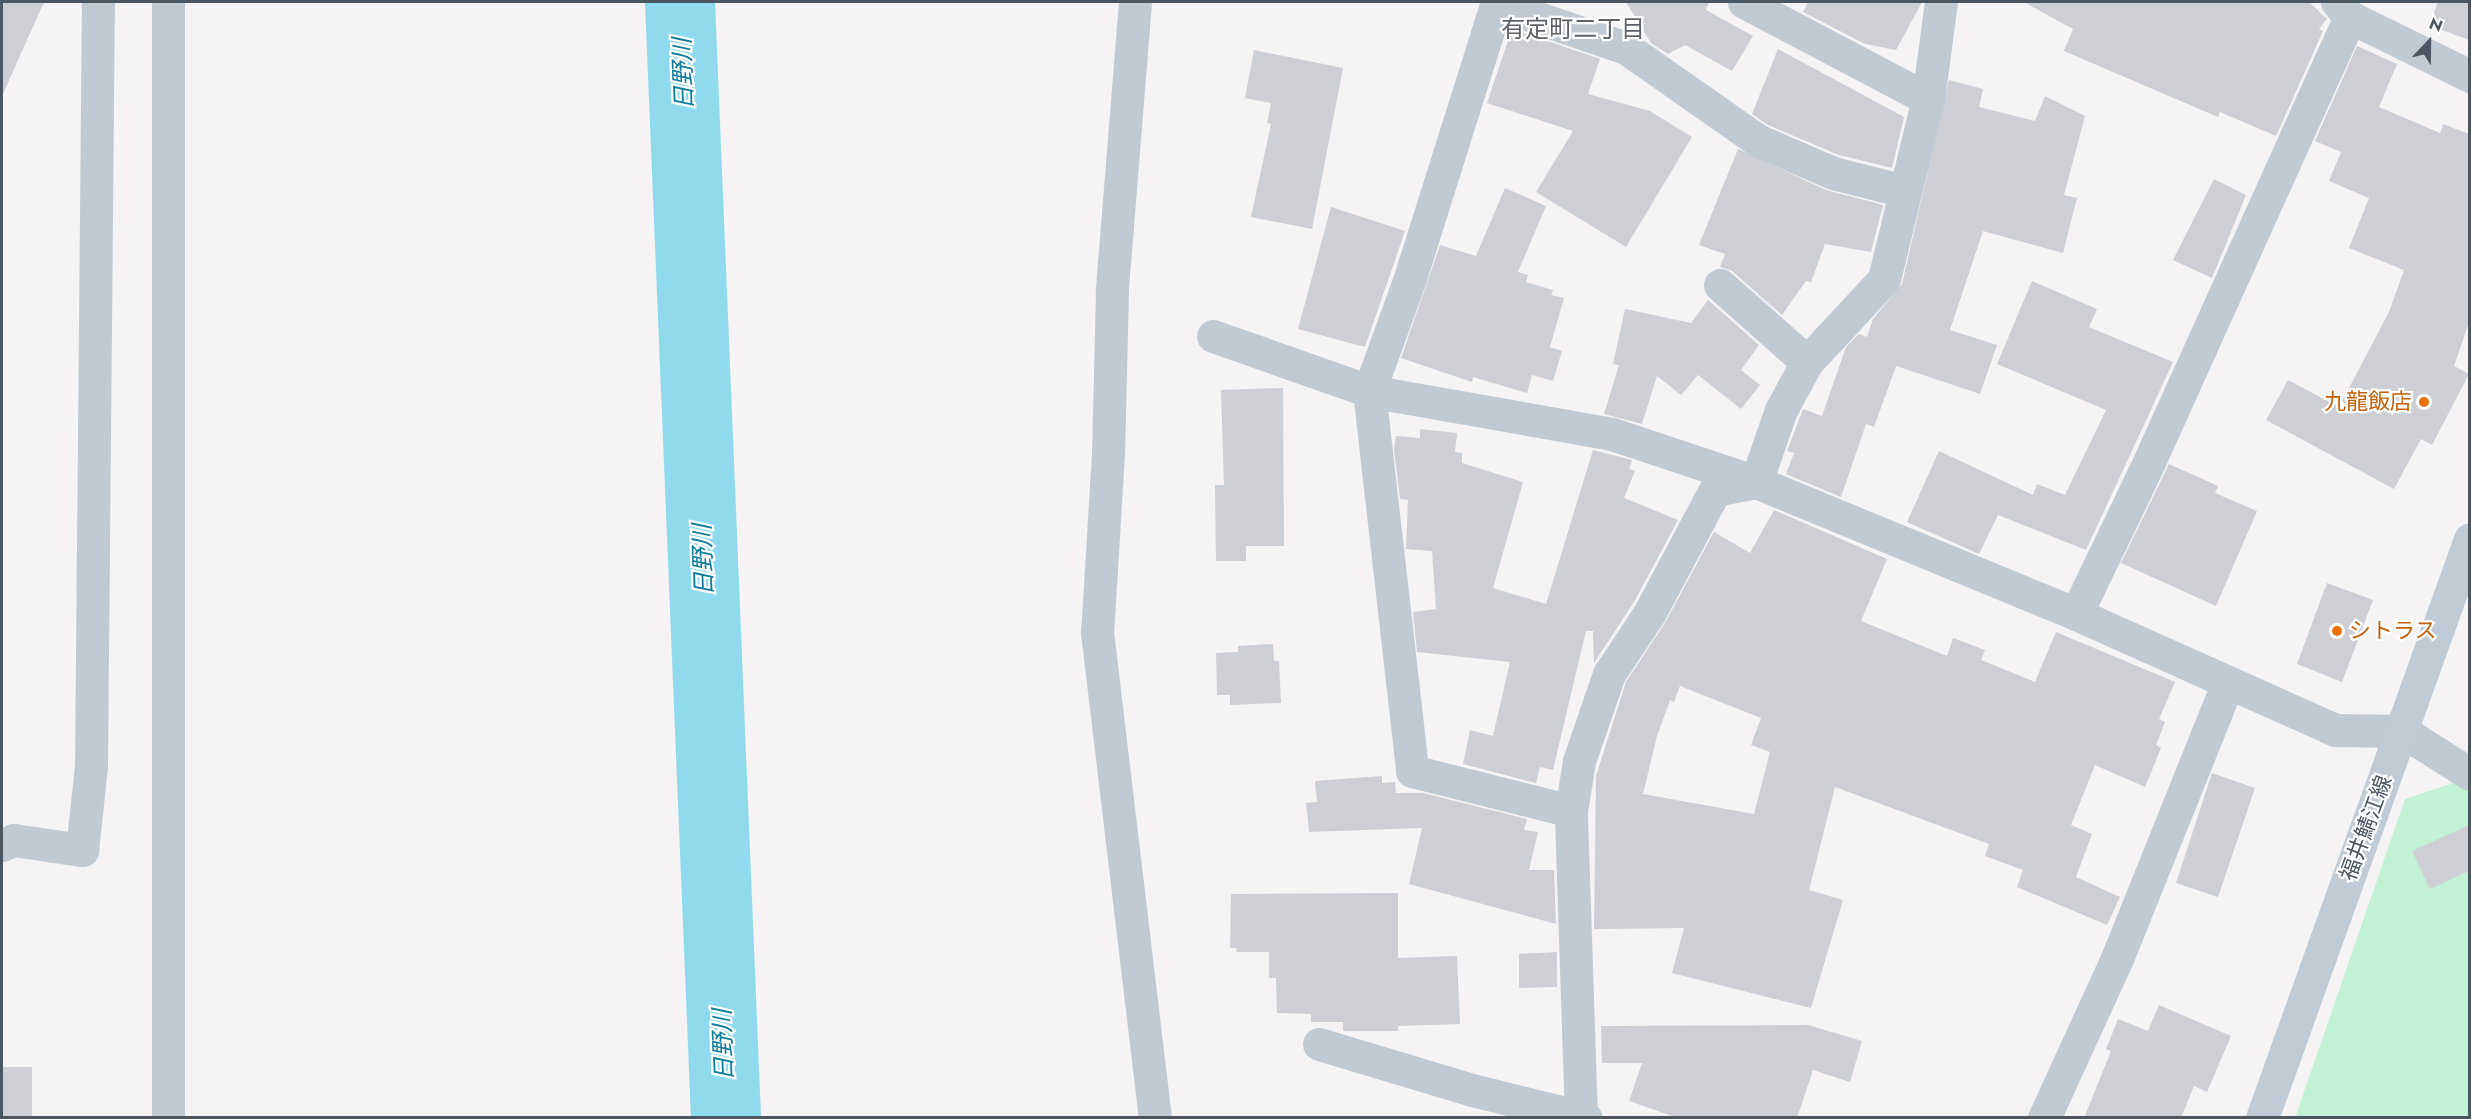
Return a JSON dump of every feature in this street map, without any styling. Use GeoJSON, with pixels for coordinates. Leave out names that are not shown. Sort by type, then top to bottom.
{"type":"FeatureCollection","features":[{"type":"Feature","properties":{"kind":"main road","name":"福井鯖江線"},"geometry":{"type":"LineString","coordinates":[[2262,1118],[2469,539]]}},
{"type":"Feature","properties":{"kind":"street"},"geometry":{"type":"LineString","coordinates":[[2,845],[14,840],[82,850],[91,765],[98,2]]}},
{"type":"Feature","properties":{"kind":"street"},"geometry":{"type":"LineString","coordinates":[[168,2],[168,1118]]}},
{"type":"Feature","properties":{"kind":"street"},"geometry":{"type":"LineString","coordinates":[[1135,2],[1112,291],[1108,454],[1097,632],[1155,1118]]}},
{"type":"Feature","properties":{"kind":"street"},"geometry":{"type":"LineString","coordinates":[[1744,2],[1928,99]]}},
{"type":"Feature","properties":{"kind":"street"},"geometry":{"type":"LineString","coordinates":[[1756,482],[1781,410],[1807,362],[1884,279],[1928,99],[1941,2]]}},
{"type":"Feature","properties":{"kind":"street"},"geometry":{"type":"LineString","coordinates":[[1571,811],[1412,771],[1369,391],[1410,278],[1497,3],[1626,48],[1759,141],[1833,173],[1905,191]]}},
{"type":"Feature","properties":{"kind":"street"},"geometry":{"type":"LineString","coordinates":[[2076,614],[2149,462],[2344,9],[2469,76]]}},
{"type":"Feature","properties":{"kind":"street"},"geometry":{"type":"LineString","coordinates":[[1720,285],[1807,362]]}},
{"type":"Feature","properties":{"kind":"street"},"geometry":{"type":"LineString","coordinates":[[1213,336],[1369,391],[1493,414],[1528,416],[1612,434],[1756,482],[2076,614],[2335,730],[2402,731],[2469,774]]}},
{"type":"Feature","properties":{"kind":"street"},"geometry":{"type":"LineString","coordinates":[[1319,1044],[1472,1090],[1583,1117],[1571,811],[1579,761],[1609,674],[1650,612],[1715,490],[1756,482]]}},
{"type":"Feature","properties":{"kind":"street"},"geometry":{"type":"LineString","coordinates":[[2044,1118],[2116,961],[2228,683]]}},
{"type":"Feature","properties":{"kind":"green space"},"geometry":{"type":"Polygon","coordinates":[[[2465,779],[2470,782],[2469,1117],[2295,1118],[2405,799],[2465,779]]]}},
{"type":"Feature","properties":{"kind":"building"},"geometry":{"type":"Polygon","coordinates":[[[2,2],[44,2],[2,96],[2,2]]]}},
{"type":"Feature","properties":{"kind":"building"},"geometry":{"type":"Polygon","coordinates":[[[1626,2],[1709,2],[1706,10],[1753,36],[1732,71],[1685,45],[1668,54],[1651,43],[1626,2]]]}},
{"type":"Feature","properties":{"kind":"building"},"geometry":{"type":"Polygon","coordinates":[[[1808,2],[1922,2],[1896,50],[1865,44],[1803,12],[1808,2]]]}},
{"type":"Feature","properties":{"kind":"building"},"geometry":{"type":"Polygon","coordinates":[[[2024,2],[2309,2],[2327,19],[2319,29],[2323,31],[2276,136],[2220,112],[2218,117],[2064,51],[2073,29],[2024,2]]]}},
{"type":"Feature","properties":{"kind":"building"},"geometry":{"type":"Polygon","coordinates":[[[2438,2],[2469,2],[2469,40],[2429,25],[2438,2]]]}},
{"type":"Feature","properties":{"kind":"building"},"geometry":{"type":"Polygon","coordinates":[[[1512,29],[1600,59],[1588,94],[1650,111],[1692,137],[1626,247],[1536,192],[1573,131],[1487,103],[1512,29]]]}},
{"type":"Feature","properties":{"kind":"building"},"geometry":{"type":"Polygon","coordinates":[[[2357,46],[2397,64],[2379,107],[2440,133],[2443,124],[2469,134],[2469,322],[2454,366],[2469,374],[2432,445],[2421,439],[2394,489],[2266,420],[2288,380],[2339,407],[2389,312],[2404,270],[2349,248],[2369,198],[2329,181],[2341,152],[2315,141],[2357,46]]]}},
{"type":"Feature","properties":{"kind":"building"},"geometry":{"type":"Polygon","coordinates":[[[1778,49],[1904,117],[1892,168],[1839,155],[1768,125],[1752,114],[1778,49]]]}},
{"type":"Feature","properties":{"kind":"building"},"geometry":{"type":"Polygon","coordinates":[[[1254,50],[1343,68],[1312,229],[1251,217],[1271,124],[1267,123],[1271,103],[1245,98],[1254,50]]]}},
{"type":"Feature","properties":{"kind":"building"},"geometry":{"type":"Polygon","coordinates":[[[1949,80],[1983,89],[1979,107],[2035,121],[2045,96],[2085,116],[2064,195],[2077,198],[2063,253],[1983,231],[1950,330],[1997,345],[1980,394],[1896,366],[1874,427],[1866,424],[1841,497],[1786,474],[1794,453],[1787,451],[1803,409],[1822,416],[1846,347],[1859,334],[1867,337],[1873,319],[1902,284],[1949,80]]]}},
{"type":"Feature","properties":{"kind":"building"},"geometry":{"type":"Polygon","coordinates":[[[1738,149],[1826,190],[1883,205],[1871,252],[1825,244],[1811,282],[1806,281],[1782,315],[1732,271],[1720,267],[1725,254],[1699,245],[1738,149]]]}},
{"type":"Feature","properties":{"kind":"building"},"geometry":{"type":"Polygon","coordinates":[[[2214,179],[2246,195],[2212,278],[2173,260],[2214,179]]]}},
{"type":"Feature","properties":{"kind":"building"},"geometry":{"type":"Polygon","coordinates":[[[1505,188],[1546,206],[1518,272],[1528,275],[1526,282],[1553,290],[1551,295],[1564,298],[1550,347],[1562,351],[1553,381],[1532,375],[1527,393],[1473,377],[1472,382],[1401,358],[1440,245],[1476,256],[1505,188]]]}},
{"type":"Feature","properties":{"kind":"building"},"geometry":{"type":"Polygon","coordinates":[[[1331,207],[1405,231],[1365,347],[1298,329],[1331,207]]]}},
{"type":"Feature","properties":{"kind":"building"},"geometry":{"type":"Polygon","coordinates":[[[2032,281],[2097,309],[2089,327],[2173,362],[2086,550],[1998,515],[1979,554],[1907,522],[1939,451],[2033,495],[2037,484],[2065,495],[2106,410],[1997,364],[2032,281]]]}},
{"type":"Feature","properties":{"kind":"building"},"geometry":{"type":"Polygon","coordinates":[[[1708,300],[1759,345],[1741,370],[1760,385],[1741,409],[1698,375],[1681,395],[1657,376],[1642,424],[1604,414],[1619,365],[1613,364],[1625,309],[1691,323],[1708,300]]]}},
{"type":"Feature","properties":{"kind":"building"},"geometry":{"type":"Polygon","coordinates":[[[1283,388],[1284,546],[1246,546],[1246,561],[1216,561],[1215,485],[1224,485],[1221,390],[1283,388]]]}},
{"type":"Feature","properties":{"kind":"building"},"geometry":{"type":"Polygon","coordinates":[[[1420,429],[1457,433],[1455,452],[1462,453],[1462,463],[1523,482],[1493,588],[1546,604],[1593,450],[1632,460],[1629,469],[1635,471],[1624,498],[1678,520],[1634,602],[1594,663],[1593,631],[1586,631],[1553,770],[1540,767],[1536,783],[1463,764],[1470,730],[1493,736],[1510,662],[1417,652],[1413,612],[1436,609],[1432,551],[1406,549],[1408,500],[1400,499],[1394,449],[1396,436],[1420,438],[1420,429]]]}},
{"type":"Feature","properties":{"kind":"building"},"geometry":{"type":"Polygon","coordinates":[[[2169,464],[2218,486],[2215,493],[2257,511],[2216,606],[2121,563],[2169,464]]]}},
{"type":"Feature","properties":{"kind":"building"},"geometry":{"type":"Polygon","coordinates":[[[1774,510],[1887,559],[1861,621],[1947,656],[1953,638],[1985,650],[1981,660],[2035,682],[2056,632],[2175,682],[2159,719],[2165,722],[2156,745],[2161,748],[2145,787],[2095,765],[2071,825],[2092,834],[2076,877],[2120,897],[2107,925],[2017,887],[2023,870],[1985,856],[1989,844],[1835,787],[1809,890],[1843,900],[1811,1008],[1672,973],[1684,928],[1594,929],[1596,776],[1626,682],[1666,621],[1714,532],[1750,553],[1774,510]],[[1680,686],[1674,702],[1670,700],[1657,736],[1643,794],[1754,814],[1770,752],[1751,745],[1761,718],[1680,686]]]}},
{"type":"Feature","properties":{"kind":"building"},"geometry":{"type":"Polygon","coordinates":[[[2327,583],[2373,600],[2342,682],[2297,664],[2327,583]]]}},
{"type":"Feature","properties":{"kind":"building"},"geometry":{"type":"Polygon","coordinates":[[[1273,644],[1274,661],[1279,661],[1281,703],[1230,705],[1230,695],[1217,695],[1216,653],[1238,652],[1238,646],[1273,644]]]}},
{"type":"Feature","properties":{"kind":"building"},"geometry":{"type":"Polygon","coordinates":[[[2212,773],[2255,788],[2218,897],[2176,883],[2212,773]]]}},
{"type":"Feature","properties":{"kind":"building"},"geometry":{"type":"Polygon","coordinates":[[[1382,776],[1382,783],[1395,782],[1396,793],[1423,793],[1527,819],[1524,830],[1538,832],[1529,870],[1554,870],[1556,924],[1409,884],[1422,828],[1309,832],[1306,803],[1317,802],[1315,781],[1382,776]]]}},
{"type":"Feature","properties":{"kind":"building"},"geometry":{"type":"Polygon","coordinates":[[[2469,825],[2469,871],[2430,889],[2412,851],[2469,825]]]}},
{"type":"Feature","properties":{"kind":"building"},"geometry":{"type":"Polygon","coordinates":[[[1398,893],[1398,958],[1457,956],[1460,1024],[1398,1026],[1398,1031],[1343,1031],[1343,1022],[1311,1022],[1311,1014],[1277,1013],[1276,978],[1269,978],[1269,952],[1236,952],[1237,948],[1230,948],[1231,894],[1398,893]]]}},
{"type":"Feature","properties":{"kind":"building"},"geometry":{"type":"Polygon","coordinates":[[[1557,952],[1557,987],[1519,988],[1519,954],[1557,952]]]}},
{"type":"Feature","properties":{"kind":"building"},"geometry":{"type":"Polygon","coordinates":[[[2159,1005],[2231,1036],[2207,1092],[2194,1086],[2181,1118],[2084,1118],[2111,1051],[2106,1049],[2118,1019],[2148,1031],[2159,1005]]]}},
{"type":"Feature","properties":{"kind":"building"},"geometry":{"type":"Polygon","coordinates":[[[1808,1025],[1862,1041],[1850,1082],[1813,1070],[1797,1118],[1678,1118],[1629,1101],[1642,1063],[1602,1063],[1601,1026],[1808,1025]]]}},
{"type":"Feature","properties":{"kind":"building"},"geometry":{"type":"Polygon","coordinates":[[[2,1067],[32,1067],[32,1118],[2,1118],[2,1067]]]}},
{"type":"Feature","properties":{"kind":"waterway","name":"日野川"},"geometry":{"type":"LineString","coordinates":[[680,2],[726,1118]]}},
{"type":"Feature","properties":{"kind":"place","name":"九龍飯店"},"geometry":{"type":"Point","coordinates":[2424,402]}},
{"type":"Feature","properties":{"kind":"place","name":"シトラス"},"geometry":{"type":"Point","coordinates":[2337,631]}},
{"type":"Feature","properties":{"kind":"district","name":"有定町二丁目"},"geometry":{"type":"Point","coordinates":[1573,29]}}]}
